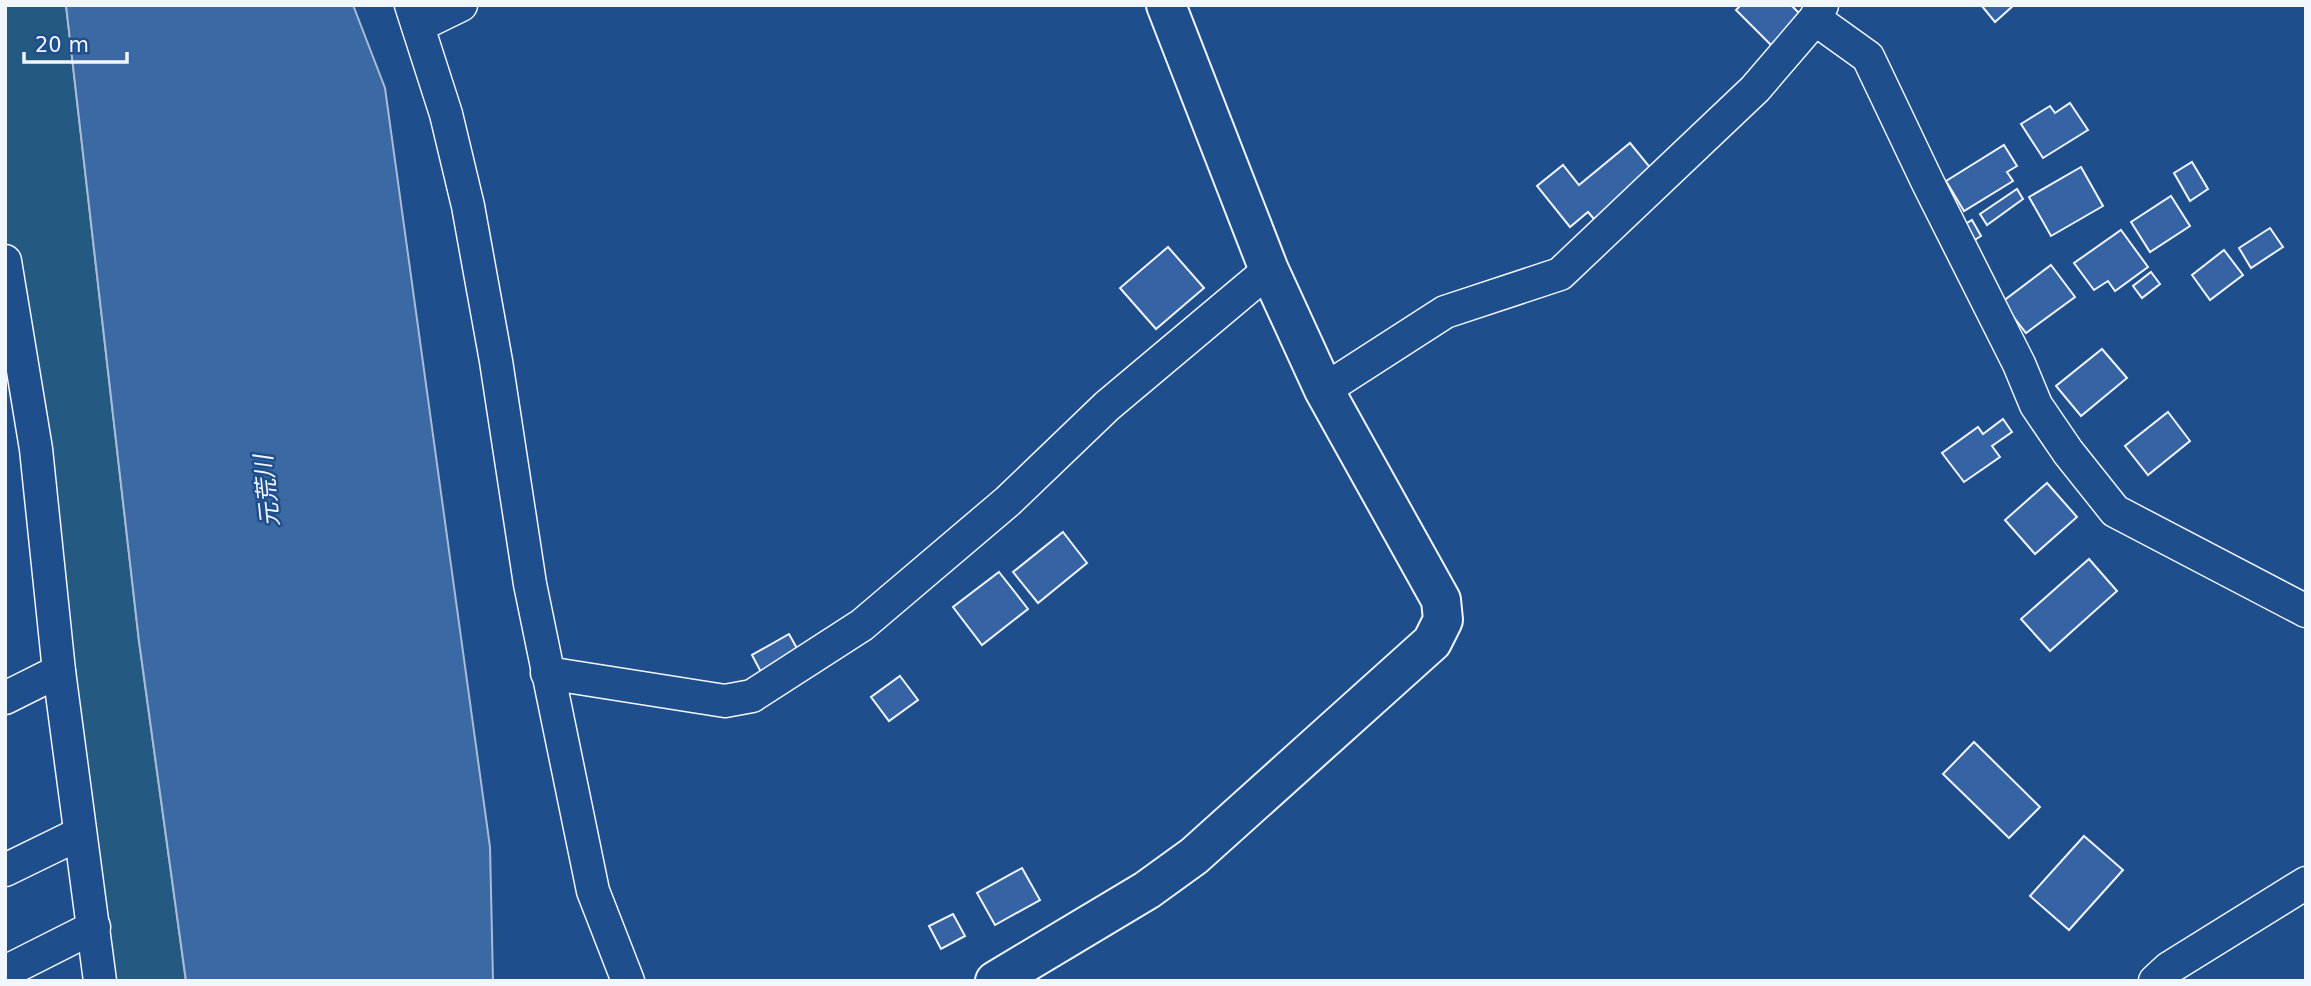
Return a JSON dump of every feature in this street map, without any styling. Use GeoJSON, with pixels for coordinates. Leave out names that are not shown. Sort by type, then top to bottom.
{"type":"FeatureCollection","features":[{"type":"Feature","properties":{"kind":"street"},"geometry":{"type":"LineString","coordinates":[[461,5],[415,15],[446,114],[468,205],[496,360],[530,584],[593,891],[628,981]]}},
{"type":"Feature","properties":{"kind":"street"},"geometry":{"type":"LineString","coordinates":[[995,981],[1147,890],[1194,856],[1432,642],[1443,620],[1441,600],[1324,390],[1269,270],[1166,5]]}},
{"type":"Feature","properties":{"kind":"street"},"geometry":{"type":"LineString","coordinates":[[1324,390],[1445,312],[1560,274],[1755,89],[1818,12],[1868,57],[2019,364],[2036,405],[2068,452],[2115,511],[2306,611]]}},
{"type":"Feature","properties":{"kind":"street"},"geometry":{"type":"LineString","coordinates":[[5,261],[36,449],[59,671],[100,981]]}},
{"type":"Feature","properties":{"kind":"street"},"geometry":{"type":"LineString","coordinates":[[547,673],[725,701],[752,696],[862,625],[1008,501],[1107,406],[1269,270]]}},
{"type":"Feature","properties":{"kind":"street"},"geometry":{"type":"LineString","coordinates":[[5,698],[59,671]]}},
{"type":"Feature","properties":{"kind":"street"},"geometry":{"type":"LineString","coordinates":[[5,870],[79,834]]}},
{"type":"Feature","properties":{"kind":"street"},"geometry":{"type":"LineString","coordinates":[[2155,981],[2169,968],[2306,883]]}},
{"type":"Feature","properties":{"kind":"street"},"geometry":{"type":"LineString","coordinates":[[5,972],[94,928]]}},
{"type":"Feature","properties":{"kind":"shaded area"},"geometry":{"type":"Polygon","coordinates":[[[5,5],[66,5],[139,641],[186,981],[115,981],[5,266],[5,5]]]}},
{"type":"Feature","properties":{"kind":"water","name":"元荒川"},"geometry":{"type":"Polygon","coordinates":[[[66,5],[353,5],[385,88],[490,847],[493,981],[186,981],[139,641],[66,5]]]}},
{"type":"Feature","properties":{"kind":"building"},"geometry":{"type":"Polygon","coordinates":[[[1741,5],[1791,5],[1801,15],[1771,45],[1736,10],[1741,5]]]}},
{"type":"Feature","properties":{"kind":"building"},"geometry":{"type":"Polygon","coordinates":[[[1981,5],[2014,5],[1995,22],[1981,5]]]}},
{"type":"Feature","properties":{"kind":"building"},"geometry":{"type":"Polygon","coordinates":[[[2070,103],[2088,130],[2043,158],[2021,124],[2050,106],[2055,113],[2070,103]]]}},
{"type":"Feature","properties":{"kind":"building"},"geometry":{"type":"Polygon","coordinates":[[[1630,143],[1653,171],[1594,219],[1588,212],[1570,227],[1537,186],[1563,165],[1579,185],[1630,143]]]}},
{"type":"Feature","properties":{"kind":"building"},"geometry":{"type":"Polygon","coordinates":[[[2004,145],[2017,166],[2007,172],[2013,181],[1964,211],[1946,181],[2004,145]]]}},
{"type":"Feature","properties":{"kind":"building"},"geometry":{"type":"Polygon","coordinates":[[[2192,162],[2208,189],[2190,201],[2174,173],[2192,162]]]}},
{"type":"Feature","properties":{"kind":"building"},"geometry":{"type":"Polygon","coordinates":[[[2081,167],[2103,206],[2051,236],[2029,197],[2081,167]]]}},
{"type":"Feature","properties":{"kind":"building"},"geometry":{"type":"Polygon","coordinates":[[[2017,189],[2023,199],[1987,225],[1980,214],[2017,189]]]}},
{"type":"Feature","properties":{"kind":"building"},"geometry":{"type":"Polygon","coordinates":[[[2171,196],[2190,226],[2150,252],[2131,222],[2171,196]]]}},
{"type":"Feature","properties":{"kind":"building"},"geometry":{"type":"Polygon","coordinates":[[[1972,220],[1981,236],[1968,244],[1959,228],[1972,220]]]}},
{"type":"Feature","properties":{"kind":"building"},"geometry":{"type":"Polygon","coordinates":[[[2270,228],[2283,247],[2251,268],[2239,248],[2270,228]]]}},
{"type":"Feature","properties":{"kind":"building"},"geometry":{"type":"Polygon","coordinates":[[[2121,230],[2148,267],[2115,291],[2108,281],[2094,290],[2074,263],[2121,230]]]}},
{"type":"Feature","properties":{"kind":"building"},"geometry":{"type":"Polygon","coordinates":[[[1168,247],[1204,288],[1156,329],[1120,288],[1168,247]]]}},
{"type":"Feature","properties":{"kind":"building"},"geometry":{"type":"Polygon","coordinates":[[[2224,250],[2243,275],[2210,300],[2192,275],[2224,250]]]}},
{"type":"Feature","properties":{"kind":"building"},"geometry":{"type":"Polygon","coordinates":[[[2051,265],[2075,297],[2026,333],[2002,302],[2051,265]]]}},
{"type":"Feature","properties":{"kind":"building"},"geometry":{"type":"Polygon","coordinates":[[[2151,272],[2160,284],[2142,298],[2133,286],[2151,272]]]}},
{"type":"Feature","properties":{"kind":"building"},"geometry":{"type":"Polygon","coordinates":[[[2102,349],[2127,378],[2081,416],[2056,386],[2102,349]]]}},
{"type":"Feature","properties":{"kind":"building"},"geometry":{"type":"Polygon","coordinates":[[[2168,412],[2190,441],[2148,475],[2125,446],[2168,412]]]}},
{"type":"Feature","properties":{"kind":"building"},"geometry":{"type":"Polygon","coordinates":[[[2003,419],[2012,432],[1992,446],[2000,457],[1964,482],[1942,453],[1978,427],[1983,434],[2003,419]]]}},
{"type":"Feature","properties":{"kind":"building"},"geometry":{"type":"Polygon","coordinates":[[[2047,483],[2077,517],[2035,554],[2005,520],[2047,483]]]}},
{"type":"Feature","properties":{"kind":"building"},"geometry":{"type":"Polygon","coordinates":[[[1063,532],[1087,563],[1038,603],[1013,572],[1063,532]]]}},
{"type":"Feature","properties":{"kind":"building"},"geometry":{"type":"Polygon","coordinates":[[[2089,559],[2117,591],[2050,651],[2021,619],[2089,559]]]}},
{"type":"Feature","properties":{"kind":"building"},"geometry":{"type":"Polygon","coordinates":[[[999,572],[1028,609],[982,645],[953,607],[999,572]]]}},
{"type":"Feature","properties":{"kind":"building"},"geometry":{"type":"Polygon","coordinates":[[[789,634],[799,652],[762,674],[752,655],[789,634]]]}},
{"type":"Feature","properties":{"kind":"building"},"geometry":{"type":"Polygon","coordinates":[[[900,676],[918,700],[889,721],[871,697],[900,676]]]}},
{"type":"Feature","properties":{"kind":"building"},"geometry":{"type":"Polygon","coordinates":[[[1974,742],[2040,807],[2009,838],[1943,774],[1974,742]]]}},
{"type":"Feature","properties":{"kind":"building"},"geometry":{"type":"Polygon","coordinates":[[[2084,836],[2123,870],[2069,930],[2030,896],[2084,836]]]}},
{"type":"Feature","properties":{"kind":"building"},"geometry":{"type":"Polygon","coordinates":[[[1022,868],[1040,900],[995,925],[977,893],[1022,868]]]}},
{"type":"Feature","properties":{"kind":"building"},"geometry":{"type":"Polygon","coordinates":[[[953,914],[965,936],[941,949],[929,926],[953,914]]]}}]}
